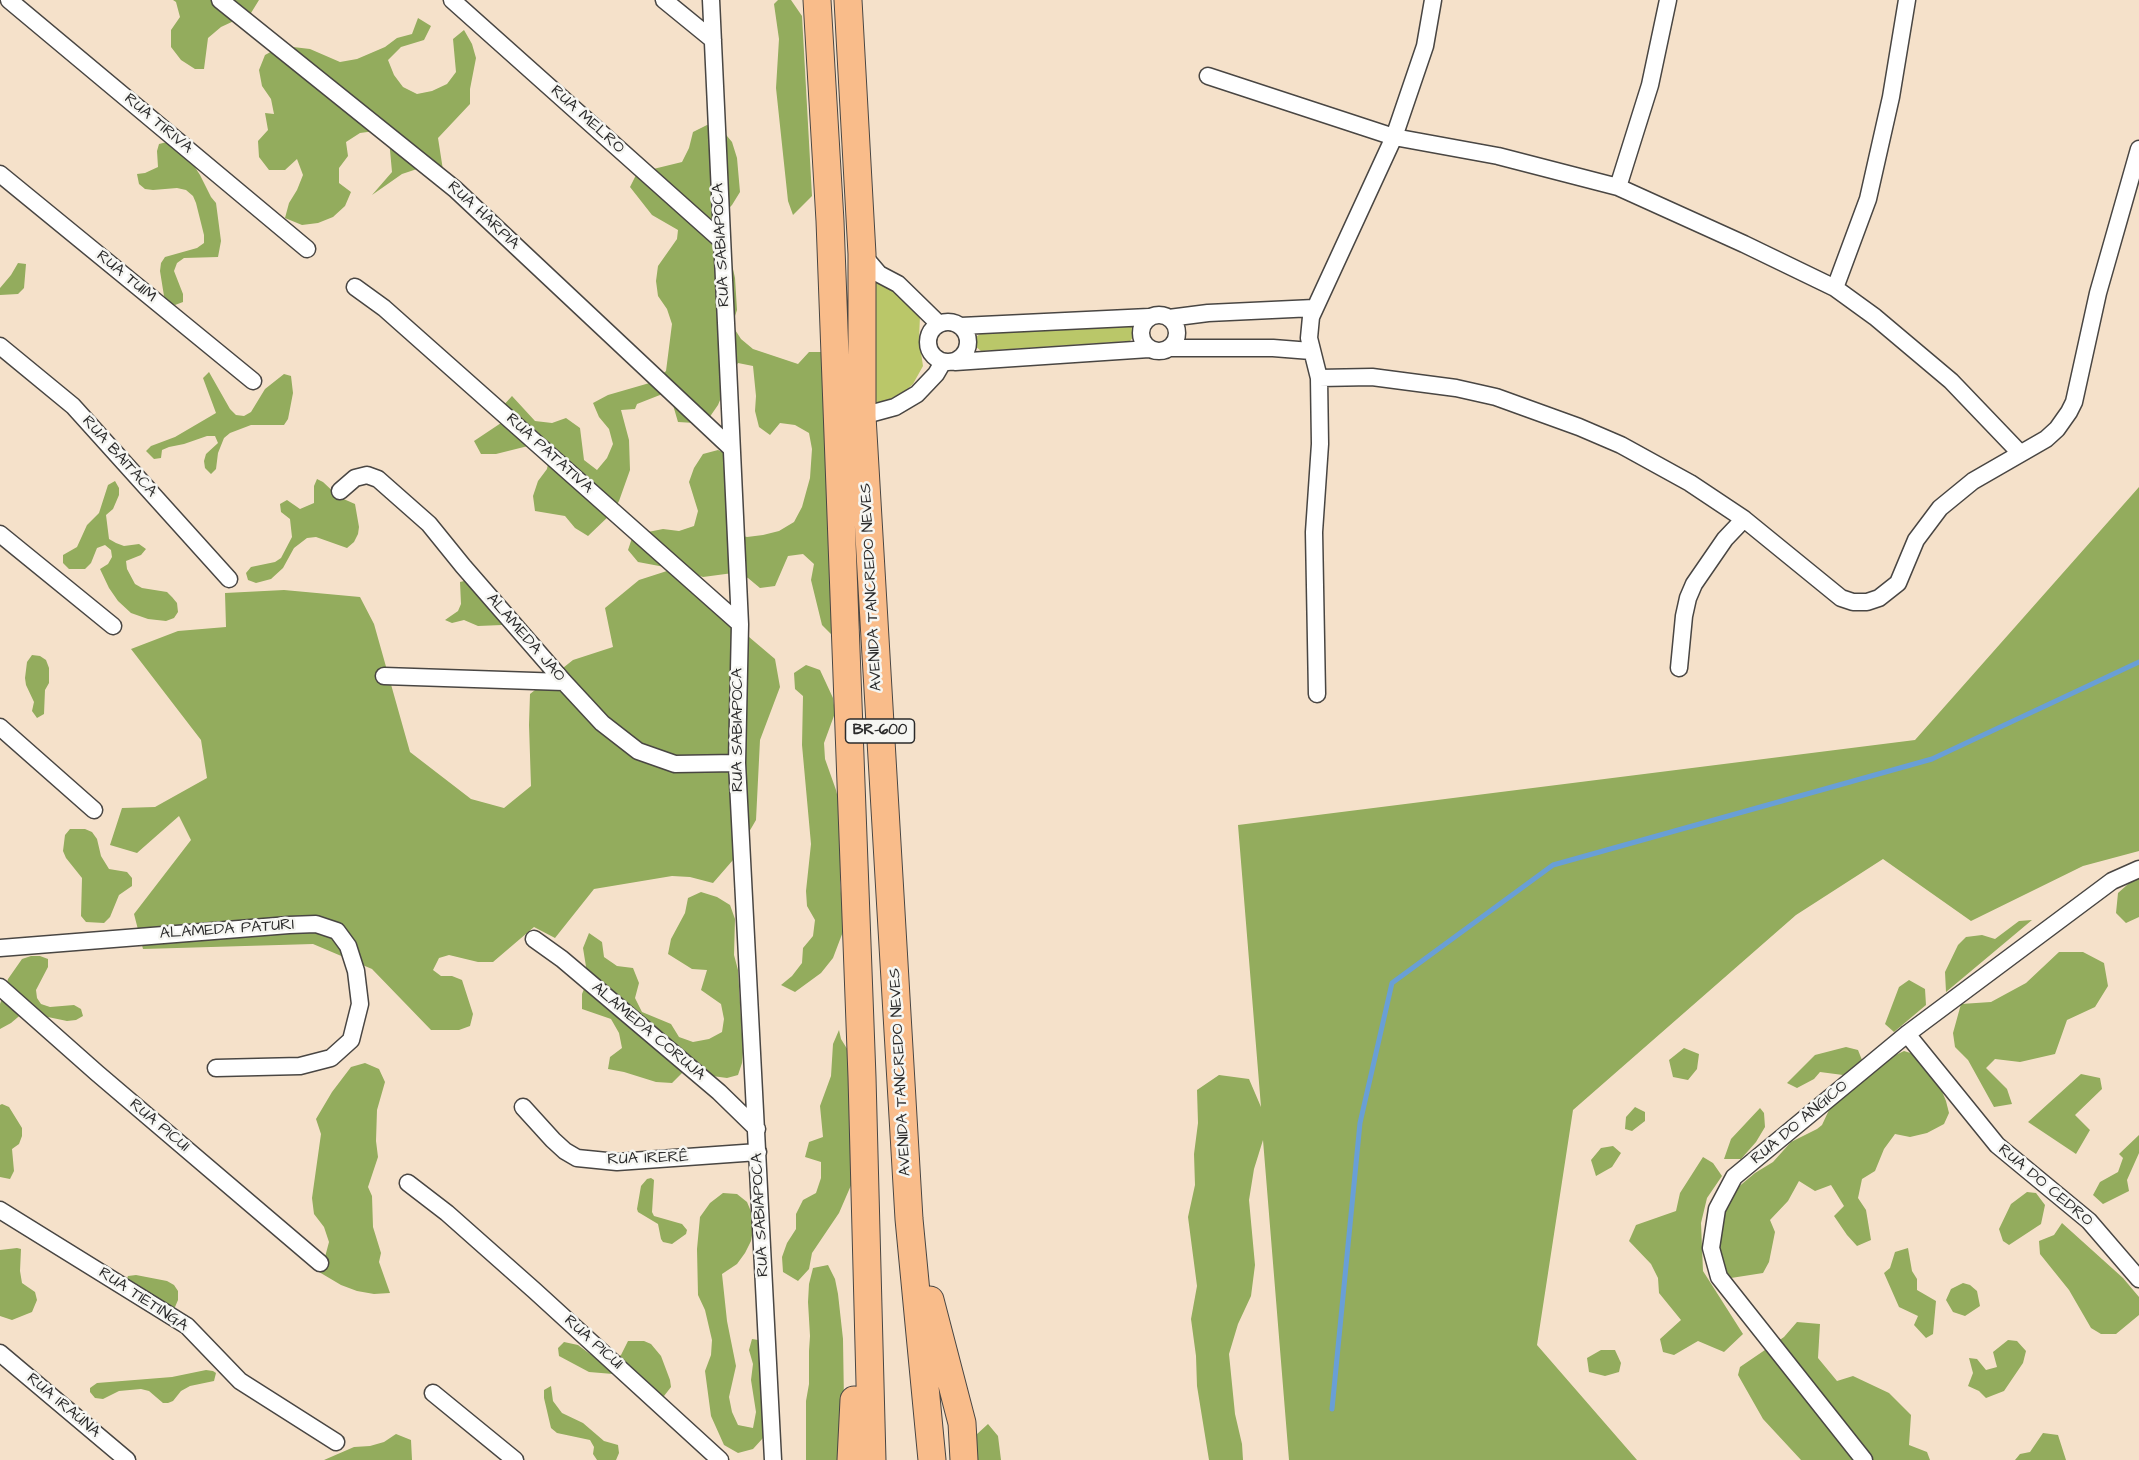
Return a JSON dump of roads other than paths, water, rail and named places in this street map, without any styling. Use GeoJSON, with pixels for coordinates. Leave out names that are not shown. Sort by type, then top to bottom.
{"type":"FeatureCollection","features":[{"type":"Feature","properties":{"kind":"main road","name":"AVENIDA TANCREDO NEVES"},"geometry":{"type":"LineString","coordinates":[[817,0],[830,221],[862,1077],[872,1460]]}},
{"type":"Feature","properties":{"kind":"main road","name":"AVENIDA TANCREDO NEVES"},"geometry":{"type":"LineString","coordinates":[[848,0],[862,254],[862,416],[909,1219],[932,1460]]}},
{"type":"Feature","properties":{"kind":"main road"},"geometry":{"type":"LineString","coordinates":[[909,1219],[962,1423],[964,1460]]}},
{"type":"Feature","properties":{"kind":"main road"},"geometry":{"type":"LineString","coordinates":[[851,1460],[865,1225]]}},
{"type":"Feature","properties":{"kind":"street","name":"RUA TIRIVA"},"geometry":{"type":"LineString","coordinates":[[9,0],[307,249]]}},
{"type":"Feature","properties":{"kind":"street","name":"RUA HARPIA"},"geometry":{"type":"LineString","coordinates":[[220,0],[455,189],[732,448]]}},
{"type":"Feature","properties":{"kind":"street","name":"RUA MELRO"},"geometry":{"type":"LineString","coordinates":[[452,0],[722,241]]}},
{"type":"Feature","properties":{"kind":"street"},"geometry":{"type":"LineString","coordinates":[[664,0],[713,39]]}},
{"type":"Feature","properties":{"kind":"street","name":"RUA SABIAPOCA"},"geometry":{"type":"LineString","coordinates":[[711,0],[740,624],[737,763],[773,1460]]}},
{"type":"Feature","properties":{"kind":"street"},"geometry":{"type":"LineString","coordinates":[[1317,694],[1314,532],[1320,444],[1319,378],[1311,351],[1309,328],[1314,308],[1394,137],[1425,46],[1433,0]]}},
{"type":"Feature","properties":{"kind":"street"},"geometry":{"type":"LineString","coordinates":[[1618,187],[1650,85],[1668,0]]}},
{"type":"Feature","properties":{"kind":"street"},"geometry":{"type":"LineString","coordinates":[[1835,288],[1868,199],[1891,97],[1906,0]]}},
{"type":"Feature","properties":{"kind":"street"},"geometry":{"type":"LineString","coordinates":[[1208,76],[1394,137],[1498,156],[1618,187],[1835,288],[1936,368],[1986,416],[2020,453]]}},
{"type":"Feature","properties":{"kind":"street"},"geometry":{"type":"LineString","coordinates":[[1319,378],[1372,377],[1428,383],[1496,397],[1579,427],[1621,445],[1690,483],[1744,519],[1841,598],[1853,602],[1867,602],[1880,598],[1898,583],[1916,540],[1940,508],[1973,481],[2046,439],[2057,429],[2074,402],[2101,283],[2139,149]]}},
{"type":"Feature","properties":{"kind":"street","name":"RUA TUIM"},"geometry":{"type":"LineString","coordinates":[[0,174],[253,381]]}},
{"type":"Feature","properties":{"kind":"street"},"geometry":{"type":"LineString","coordinates":[[862,254],[879,274],[898,284],[939,324]]}},
{"type":"Feature","properties":{"kind":"street","name":"RUA PATATIVA"},"geometry":{"type":"LineString","coordinates":[[355,287],[384,308],[740,624]]}},
{"type":"Feature","properties":{"kind":"street"},"geometry":{"type":"LineString","coordinates":[[1169,318],[1208,313],[1314,308]]}},
{"type":"Feature","properties":{"kind":"street"},"geometry":{"type":"LineString","coordinates":[[1169,348],[1176,339],[1176,327],[1169,318],[1162,315],[961,326],[954,323],[939,324],[929,335],[929,348],[932,354],[949,362],[1149,349],[1156,351],[1169,348],[1273,348],[1311,351]]}},
{"type":"Feature","properties":{"kind":"street"},"geometry":{"type":"LineString","coordinates":[[1149,317],[1141,327],[1140,333],[1144,345],[1149,349]]}},
{"type":"Feature","properties":{"kind":"street"},"geometry":{"type":"LineString","coordinates":[[862,416],[895,407],[906,401],[926,386],[949,362],[966,353],[969,346],[966,332],[961,326]]}},
{"type":"Feature","properties":{"kind":"street","name":"RUA BAITACA"},"geometry":{"type":"LineString","coordinates":[[0,345],[73,406],[229,579]]}},
{"type":"Feature","properties":{"kind":"street","name":"ALAMEDA JAO"},"geometry":{"type":"LineString","coordinates":[[339,491],[356,478],[367,475],[378,479],[429,524],[463,566],[602,723],[638,751],[675,764],[737,763]]}},
{"type":"Feature","properties":{"kind":"street"},"geometry":{"type":"LineString","coordinates":[[1679,668],[1684,616],[1694,584],[1725,539],[1744,519]]}},
{"type":"Feature","properties":{"kind":"street"},"geometry":{"type":"LineString","coordinates":[[0,534],[113,626]]}},
{"type":"Feature","properties":{"kind":"street"},"geometry":{"type":"LineString","coordinates":[[384,676],[564,682]]}},
{"type":"Feature","properties":{"kind":"street"},"geometry":{"type":"LineString","coordinates":[[0,728],[94,810]]}},
{"type":"Feature","properties":{"kind":"street","name":"RUA DO ANGICO"},"geometry":{"type":"LineString","coordinates":[[1864,1460],[1719,1277],[1711,1248],[1717,1209],[1734,1177],[1907,1034],[2112,881],[2139,869]]}},
{"type":"Feature","properties":{"kind":"street","name":"ALAMEDA PATURI"},"geometry":{"type":"LineString","coordinates":[[0,948],[316,924],[337,931],[348,946],[356,971],[360,1004],[351,1040],[331,1058],[300,1066],[216,1068]]}},
{"type":"Feature","properties":{"kind":"street","name":"ALAMEDA CORUJA"},"geometry":{"type":"LineString","coordinates":[[534,939],[562,959],[710,1085],[757,1130]]}},
{"type":"Feature","properties":{"kind":"street","name":"RUA PICUI"},"geometry":{"type":"LineString","coordinates":[[0,987],[320,1263]]}},
{"type":"Feature","properties":{"kind":"street","name":"RUA DO CEDRO"},"geometry":{"type":"LineString","coordinates":[[1907,1034],[1996,1145],[2089,1221],[2139,1280]]}},
{"type":"Feature","properties":{"kind":"street","name":"RUA IRERÊ"},"geometry":{"type":"LineString","coordinates":[[524,1107],[553,1140],[577,1158],[617,1162],[758,1152]]}},
{"type":"Feature","properties":{"kind":"street","name":"RUA PICUI"},"geometry":{"type":"LineString","coordinates":[[408,1183],[447,1213],[535,1291],[720,1460]]}},
{"type":"Feature","properties":{"kind":"street","name":"RUA TIETINGA"},"geometry":{"type":"LineString","coordinates":[[0,1210],[187,1326],[240,1381],[336,1442]]}},
{"type":"Feature","properties":{"kind":"street","name":"RUA IRAÚNA"},"geometry":{"type":"LineString","coordinates":[[0,1353],[127,1460]]}},
{"type":"Feature","properties":{"kind":"street"},"geometry":{"type":"LineString","coordinates":[[433,1393],[515,1460]]}},
{"type":"Feature","properties":{"kind":"waterway"},"geometry":{"type":"LineString","coordinates":[[1332,1409],[1360,1123],[1392,983],[1553,865],[1932,759],[2139,662]]}}]}
